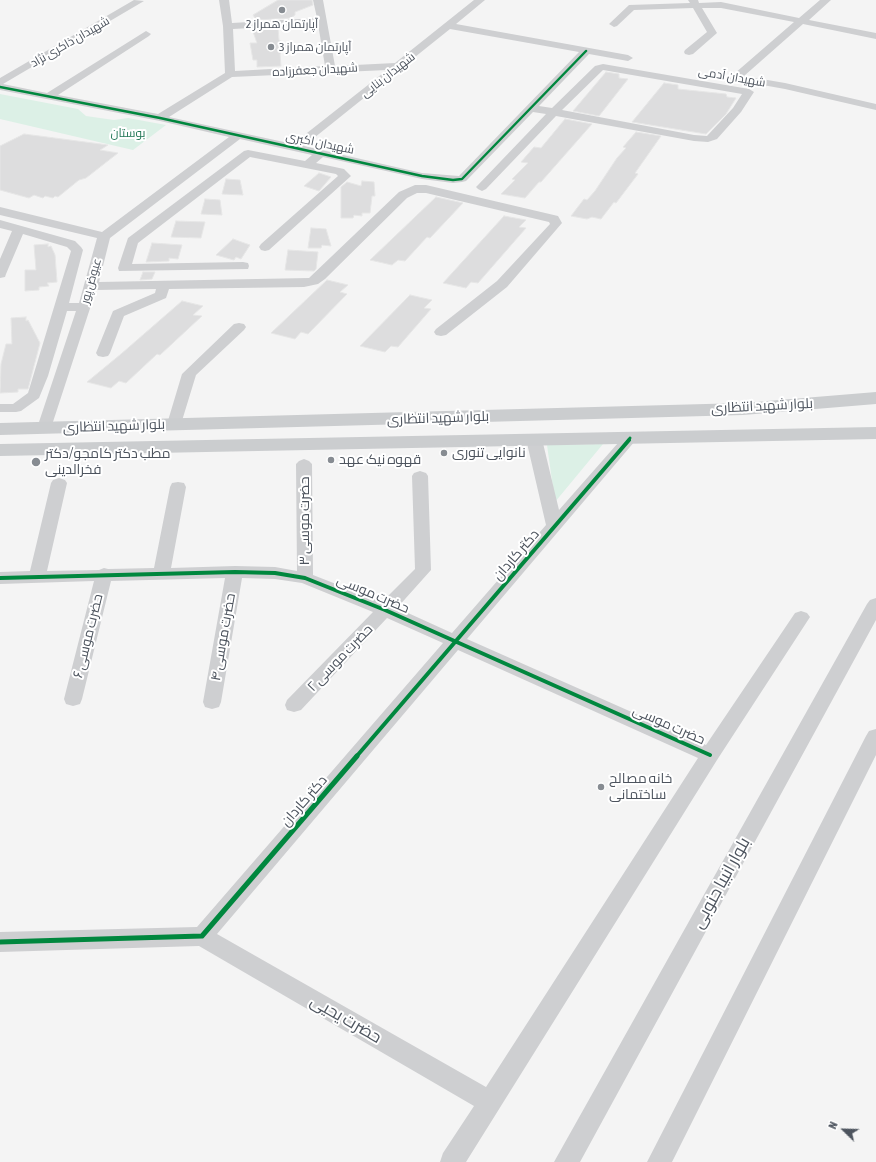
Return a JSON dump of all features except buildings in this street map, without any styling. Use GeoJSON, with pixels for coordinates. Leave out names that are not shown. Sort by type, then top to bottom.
{"type":"FeatureCollection","features":[{"type":"Feature","properties":{"kind":"main road","name":"بلوار شهید انتظاری"},"geometry":{"type":"LineString","coordinates":[[0,428],[443,418],[743,408],[875,399]]}},
{"type":"Feature","properties":{"kind":"main road"},"geometry":{"type":"LineString","coordinates":[[443,418],[446,441]]}},
{"type":"Feature","properties":{"kind":"main road","name":"بلوار شهید انتظاری"},"geometry":{"type":"LineString","coordinates":[[0,450],[876,433]]}},
{"type":"Feature","properties":{"kind":"street"},"geometry":{"type":"LineString","coordinates":[[224,0],[228,26],[230,74]]}},
{"type":"Feature","properties":{"kind":"street"},"geometry":{"type":"LineString","coordinates":[[318,0],[331,69]]}},
{"type":"Feature","properties":{"kind":"street","name":"شهیدان بنایی"},"geometry":{"type":"LineString","coordinates":[[295,148],[400,66],[480,0]]}},
{"type":"Feature","properties":{"kind":"street"},"geometry":{"type":"LineString","coordinates":[[735,78],[826,0]]}},
{"type":"Feature","properties":{"kind":"street","name":"شهیدان ذاکری نژاد"},"geometry":{"type":"LineString","coordinates":[[0,82],[140,2]]}},
{"type":"Feature","properties":{"kind":"street"},"geometry":{"type":"LineString","coordinates":[[614,24],[632,6],[695,3],[721,5],[755,11],[876,36]]}},
{"type":"Feature","properties":{"kind":"street"},"geometry":{"type":"LineString","coordinates":[[689,52],[712,33],[695,3]]}},
{"type":"Feature","properties":{"kind":"street"},"geometry":{"type":"LineString","coordinates":[[755,11],[765,4]]}},
{"type":"Feature","properties":{"kind":"street"},"geometry":{"type":"LineString","coordinates":[[228,26],[322,21]]}},
{"type":"Feature","properties":{"kind":"street"},"geometry":{"type":"LineString","coordinates":[[449,26],[639,60]]}},
{"type":"Feature","properties":{"kind":"street"},"geometry":{"type":"LineString","coordinates":[[49,96],[146,34]]}},
{"type":"Feature","properties":{"kind":"street","name":"شهیدان اکبری"},"geometry":{"type":"LineString","coordinates":[[0,87],[160,118],[444,180],[458,180],[462,178],[586,51]]}},
{"type":"Feature","properties":{"kind":"street","name":"شهیدان جعفرزاده"},"geometry":{"type":"LineString","coordinates":[[160,118],[230,74],[400,66]]}},
{"type":"Feature","properties":{"kind":"street"},"geometry":{"type":"LineString","coordinates":[[482,187],[554,112],[602,67],[749,92],[737,110],[710,139],[694,138],[554,112],[531,108]]}},
{"type":"Feature","properties":{"kind":"street","name":"شهیدان آدمی"},"geometry":{"type":"LineString","coordinates":[[721,75],[785,86],[876,107]]}},
{"type":"Feature","properties":{"kind":"street"},"geometry":{"type":"LineString","coordinates":[[0,211],[104,236],[238,135]]}},
{"type":"Feature","properties":{"kind":"street"},"geometry":{"type":"LineString","coordinates":[[244,266],[124,268],[132,241],[248,153],[340,171],[345,176],[265,246]]}},
{"type":"Feature","properties":{"kind":"street"},"geometry":{"type":"LineString","coordinates":[[308,165],[320,154]]}},
{"type":"Feature","properties":{"kind":"street"},"geometry":{"type":"LineString","coordinates":[[91,286],[304,283],[313,281],[320,276],[403,195],[415,189],[433,191],[554,219],[556,223],[555,225],[502,284],[441,332]]}},
{"type":"Feature","properties":{"kind":"street"},"geometry":{"type":"LineString","coordinates":[[0,224],[71,244],[77,250],[41,376],[34,395],[16,408],[0,408]]}},
{"type":"Feature","properties":{"kind":"street"},"geometry":{"type":"LineString","coordinates":[[0,274],[19,229]]}},
{"type":"Feature","properties":{"kind":"street","name":"عیوض پور"},"geometry":{"type":"LineString","coordinates":[[44,428],[91,286],[104,236]]}},
{"type":"Feature","properties":{"kind":"street"},"geometry":{"type":"LineString","coordinates":[[103,353],[118,314],[161,296],[163,285]]}},
{"type":"Feature","properties":{"kind":"street"},"geometry":{"type":"LineString","coordinates":[[61,307],[84,307]]}},
{"type":"Feature","properties":{"kind":"street"},"geometry":{"type":"LineString","coordinates":[[174,424],[189,374],[239,328]]}},
{"type":"Feature","properties":{"kind":"street","name":"دکتر کاردان"},"geometry":{"type":"LineString","coordinates":[[202,936],[630,438]]}},
{"type":"Feature","properties":{"kind":"street"},"geometry":{"type":"LineString","coordinates":[[534,439],[555,527]]}},
{"type":"Feature","properties":{"kind":"street","name":"حضرت موسی ۳"},"geometry":{"type":"LineString","coordinates":[[304,464],[305,578]]}},
{"type":"Feature","properties":{"kind":"street","name":"حضرت موسی ۲"},"geometry":{"type":"LineString","coordinates":[[294,705],[423,570],[420,476]]}},
{"type":"Feature","properties":{"kind":"street"},"geometry":{"type":"LineString","coordinates":[[37,577],[59,483]]}},
{"type":"Feature","properties":{"kind":"street"},"geometry":{"type":"LineString","coordinates":[[162,573],[178,486]]}},
{"type":"Feature","properties":{"kind":"street","name":"حضرت موسی"},"geometry":{"type":"LineString","coordinates":[[0,578],[104,574],[234,572],[275,573],[305,578],[386,610],[710,755]]}},
{"type":"Feature","properties":{"kind":"street","name":"حضرت موسی ۴"},"geometry":{"type":"LineString","coordinates":[[212,702],[234,572]]}},
{"type":"Feature","properties":{"kind":"street","name":"حضرت موسی ۶"},"geometry":{"type":"LineString","coordinates":[[73,699],[104,574]]}},
{"type":"Feature","properties":{"kind":"street","name":"بلوار انبیا جنوبی"},"geometry":{"type":"LineString","coordinates":[[566,1162],[876,604]]}},
{"type":"Feature","properties":{"kind":"street"},"geometry":{"type":"LineString","coordinates":[[452,1162],[710,755],[801,617]]}},
{"type":"Feature","properties":{"kind":"street"},"geometry":{"type":"LineString","coordinates":[[658,1162],[876,736]]}},
{"type":"Feature","properties":{"kind":"street"},"geometry":{"type":"LineString","coordinates":[[0,942],[202,936]]}},
{"type":"Feature","properties":{"kind":"street","name":"حضرت یحیی"},"geometry":{"type":"LineString","coordinates":[[202,936],[489,1102]]}},
{"type":"Feature","properties":{"kind":"green space","name":"بوستان"},"geometry":{"type":"Polygon","coordinates":[[[0,94],[78,109],[86,116],[114,120],[128,118],[166,125],[133,150],[0,119],[0,94]]]}},
{"type":"Feature","properties":{"kind":"green space"},"geometry":{"type":"Polygon","coordinates":[[[603,444],[555,502],[547,445],[603,444]]]}},
{"type":"Feature","properties":{"kind":"cycle path"},"geometry":{"type":"LineString","coordinates":[[0,87],[160,118],[422,176],[453,180],[462,179],[586,51]]}},
{"type":"Feature","properties":{"kind":"cycle path"},"geometry":{"type":"LineString","coordinates":[[0,942],[202,936],[630,438]]}},
{"type":"Feature","properties":{"kind":"cycle path"},"geometry":{"type":"LineString","coordinates":[[0,578],[235,572],[275,573],[305,578],[385,610],[710,755]]}},
{"type":"Feature","properties":{"kind":"place","name":"آپارتمان همراز 2"},"geometry":{"type":"Point","coordinates":[282,10]}},
{"type":"Feature","properties":{"kind":"place","name":"آپارتمان همراز 3"},"geometry":{"type":"Point","coordinates":[271,47]}},
{"type":"Feature","properties":{"kind":"place","name":"نانوایی تنوری"},"geometry":{"type":"Point","coordinates":[444,453]}},
{"type":"Feature","properties":{"kind":"place","name":"قهوه نیک عهد"},"geometry":{"type":"Point","coordinates":[331,460]}},
{"type":"Feature","properties":{"kind":"place","name":"مطب دکتر کامجو/دکتر فخرالدینی"},"geometry":{"type":"Point","coordinates":[36,462]}},
{"type":"Feature","properties":{"kind":"place","name":"خانه مصالح ساختمانی"},"geometry":{"type":"Point","coordinates":[601,787]}}]}
